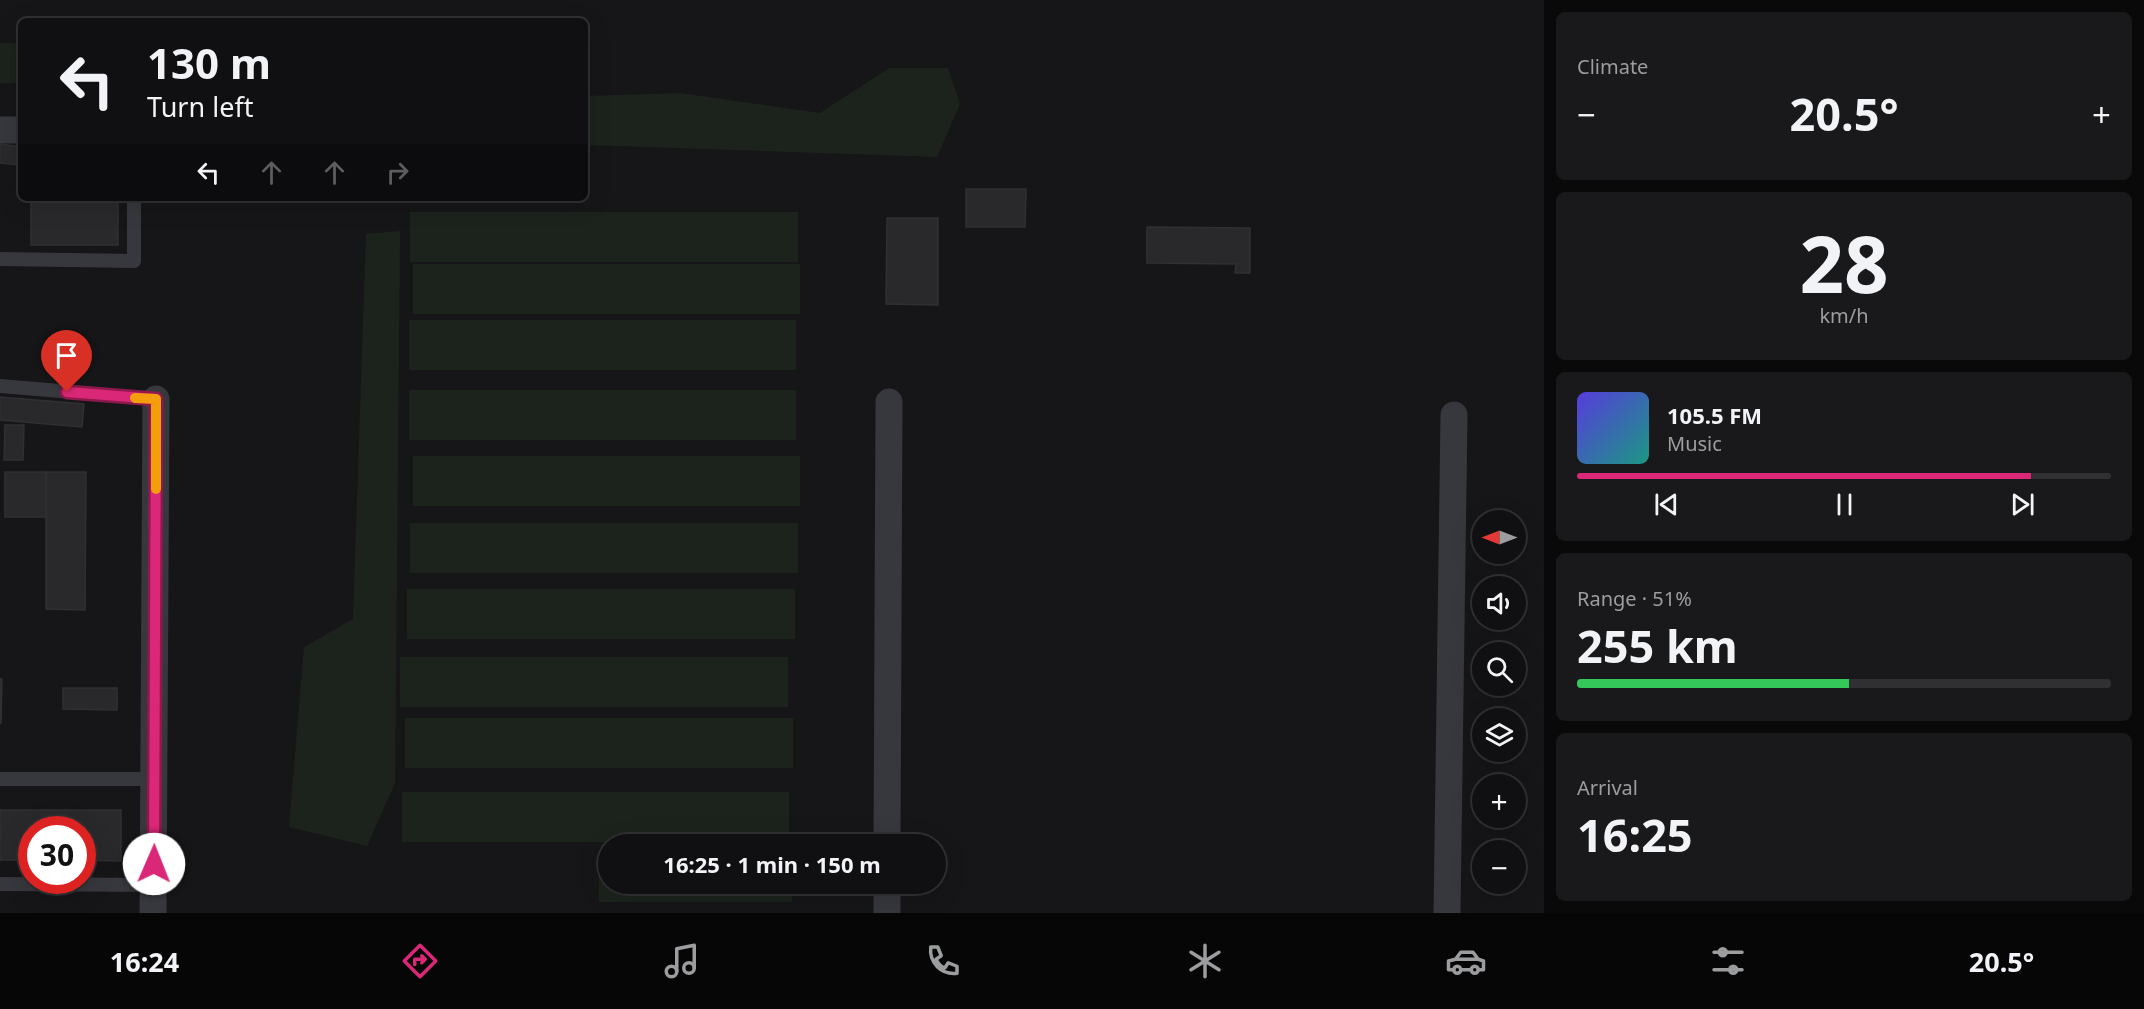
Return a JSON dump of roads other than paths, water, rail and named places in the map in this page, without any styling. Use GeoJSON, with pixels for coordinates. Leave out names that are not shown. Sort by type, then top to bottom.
{"type":"FeatureCollection","features":[{"type":"Feature","properties":{"kind":"street"},"geometry":{"type":"LineString","coordinates":[[0,130],[18,130]]}},
{"type":"Feature","properties":{"kind":"street"},"geometry":{"type":"LineString","coordinates":[[153,913],[156,399]]}},
{"type":"Feature","properties":{"kind":"street"},"geometry":{"type":"LineString","coordinates":[[887,834],[889,402]]}},
{"type":"Feature","properties":{"kind":"street"},"geometry":{"type":"LineString","coordinates":[[1447,913],[1454,415]]}},
{"type":"Feature","properties":{"kind":"street"},"geometry":{"type":"LineString","coordinates":[[887,894],[887,913]]}},
{"type":"Feature","properties":{"kind":"lane"},"geometry":{"type":"LineString","coordinates":[[0,259],[134,261],[134,201]]}},
{"type":"Feature","properties":{"kind":"lane"},"geometry":{"type":"LineString","coordinates":[[0,386],[156,399]]}},
{"type":"Feature","properties":{"kind":"lane"},"geometry":{"type":"LineString","coordinates":[[0,779],[154,779]]}},
{"type":"Feature","properties":{"kind":"lane"},"geometry":{"type":"LineString","coordinates":[[0,884],[153,885]]}}]}
